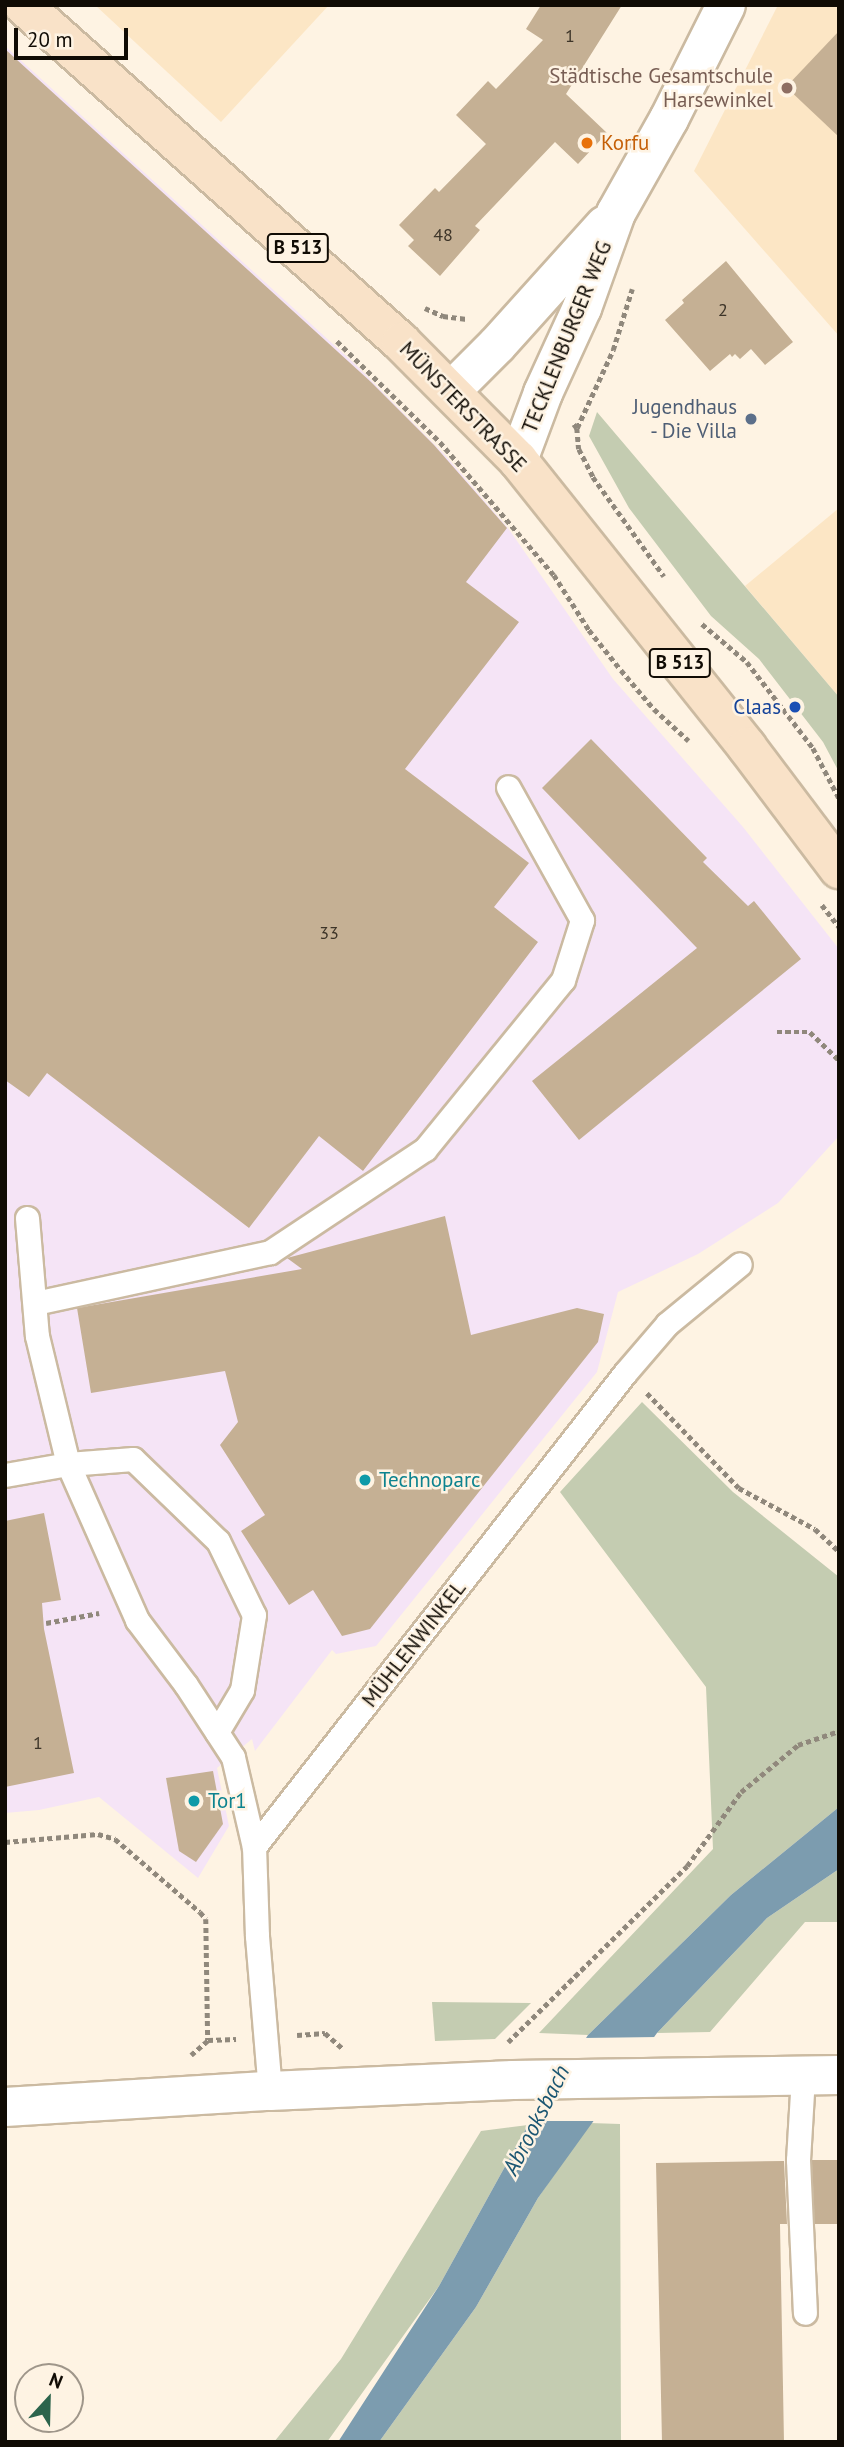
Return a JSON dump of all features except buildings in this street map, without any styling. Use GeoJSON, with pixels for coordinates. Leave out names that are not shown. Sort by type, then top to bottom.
{"type":"FeatureCollection","features":[{"type":"Feature","properties":{"kind":"main road","name":"MÜNSTERSTRASSE"},"geometry":{"type":"LineString","coordinates":[[23,5],[322,270],[452,391],[518,460],[747,747],[826,881]]}},
{"type":"Feature","properties":{"kind":"street","name":"TECKLENBURGER WEG"},"geometry":{"type":"LineString","coordinates":[[518,460],[543,393],[582,308],[616,213],[669,119],[726,5]]}},
{"type":"Feature","properties":{"kind":"street","name":"TECKLENBURGER WEG"},"geometry":{"type":"LineString","coordinates":[[452,391],[616,213]]}},
{"type":"Feature","properties":{"kind":"street"},"geometry":{"type":"LineString","coordinates":[[5,2107],[513,2080],[821,2076]]}},
{"type":"Feature","properties":{"kind":"lane"},"geometry":{"type":"LineString","coordinates":[[35,1303],[270,1252],[425,1149],[563,980],[582,920],[509,788]]}},
{"type":"Feature","properties":{"kind":"lane"},"geometry":{"type":"LineString","coordinates":[[27,1218],[37,1336],[68,1464],[136,1620],[187,1685],[233,1757],[254,1847],[257,1936],[270,2091]]}},
{"type":"Feature","properties":{"kind":"lane","name":"MÜHLENWINKEL"},"geometry":{"type":"LineString","coordinates":[[254,1847],[625,1373],[667,1324],[740,1264]]}},
{"type":"Feature","properties":{"kind":"lane"},"geometry":{"type":"LineString","coordinates":[[5,1475],[68,1464],[132,1460],[218,1541],[254,1615],[242,1690],[217,1732]]}},
{"type":"Feature","properties":{"kind":"lane"},"geometry":{"type":"LineString","coordinates":[[805,2313],[798,2161],[821,2076]]}},
{"type":"Feature","properties":{"kind":"path"},"geometry":{"type":"LineString","coordinates":[[331,335],[440,442],[554,575],[589,631],[621,670],[654,709],[692,743]]}},
{"type":"Feature","properties":{"kind":"path"},"geometry":{"type":"LineString","coordinates":[[826,881],[839,926]]}},
{"type":"Feature","properties":{"kind":"path"},"geometry":{"type":"LineString","coordinates":[[777,1032],[810,1032],[839,1060]]}},
{"type":"Feature","properties":{"kind":"path"},"geometry":{"type":"LineString","coordinates":[[625,1373],[739,1488],[815,1529],[839,1551]]}},
{"type":"Feature","properties":{"kind":"path"},"geometry":{"type":"LineString","coordinates":[[46,1623],[131,1607]]}},
{"type":"Feature","properties":{"kind":"path"},"geometry":{"type":"LineString","coordinates":[[507,2043],[687,1866],[741,1793],[798,1745],[839,1731]]}},
{"type":"Feature","properties":{"kind":"path"},"geometry":{"type":"LineString","coordinates":[[5,1842],[98,1835],[115,1839],[200,1912],[206,1919],[208,2040]]}},
{"type":"Feature","properties":{"kind":"shaded area"},"geometry":{"type":"Polygon","coordinates":[[[95,5],[329,5],[221,122],[95,5]]]}},
{"type":"Feature","properties":{"kind":"shaded area","name":"Städtische Gesamtschule Harsewinkel"},"geometry":{"type":"Polygon","coordinates":[[[778,5],[839,5],[839,336],[694,171],[778,5]]]}},
{"type":"Feature","properties":{"kind":"shaded area","name":"Claas"},"geometry":{"type":"Polygon","coordinates":[[[5,46],[356,365],[444,454],[508,528],[613,679],[743,827],[839,949],[839,1136],[778,1203],[698,1254],[618,1292],[597,1372],[376,1646],[336,1654],[332,1650],[255,1751],[252,1739],[217,1768],[229,1826],[198,1878],[99,1797],[39,1810],[5,1813],[5,46]]]}},
{"type":"Feature","properties":{"kind":"shaded area"},"geometry":{"type":"Polygon","coordinates":[[[839,508],[839,697],[745,586],[839,508]]]}},
{"type":"Feature","properties":{"kind":"green space"},"geometry":{"type":"Polygon","coordinates":[[[597,412],[839,697],[839,772],[823,742],[759,659],[711,616],[629,508],[589,436],[597,412]]]}},
{"type":"Feature","properties":{"kind":"green space"},"geometry":{"type":"Polygon","coordinates":[[[642,1402],[733,1492],[839,1577],[839,1807],[731,1895],[588,2035],[539,2033],[713,1849],[706,1687],[560,1492],[642,1402]]]}},
{"type":"Feature","properties":{"kind":"green space"},"geometry":{"type":"Polygon","coordinates":[[[839,1869],[839,1922],[805,1922],[710,2032],[657,2033],[767,1918],[839,1869]]]}},
{"type":"Feature","properties":{"kind":"green space"},"geometry":{"type":"Polygon","coordinates":[[[432,2002],[531,2003],[495,2039],[435,2041],[432,2002]]]}},
{"type":"Feature","properties":{"kind":"green space"},"geometry":{"type":"Polygon","coordinates":[[[590,2123],[620,2124],[621,2442],[379,2442],[476,2307],[538,2198],[590,2123]]]}},
{"type":"Feature","properties":{"kind":"green space"},"geometry":{"type":"Polygon","coordinates":[[[528,2125],[439,2286],[327,2442],[274,2442],[341,2359],[481,2131],[528,2125]]]}},
{"type":"Feature","properties":{"kind":"water","name":"Abrooksbach"},"geometry":{"type":"Polygon","coordinates":[[[839,1807],[839,1869],[767,1918],[657,2033],[538,2198],[476,2307],[379,2442],[338,2442],[439,2286],[528,2125],[588,2035],[731,1895],[839,1807]]]}},
{"type":"Feature","properties":{"kind":"pier"},"geometry":{"type":"Polygon","coordinates":[[[658,2037],[596,2121],[527,2121],[582,2038],[658,2037]]]}},
{"type":"Feature","properties":{"kind":"place","name":"Städtische Gesamtschule Harsewinkel"},"geometry":{"type":"Point","coordinates":[787,88]}},
{"type":"Feature","properties":{"kind":"place","name":"Korfu"},"geometry":{"type":"Point","coordinates":[587,143]}},
{"type":"Feature","properties":{"kind":"place","name":"Jugendhaus - Die Villa"},"geometry":{"type":"Point","coordinates":[751,419]}},
{"type":"Feature","properties":{"kind":"place","name":"Claas"},"geometry":{"type":"Point","coordinates":[795,707]}},
{"type":"Feature","properties":{"kind":"place","name":"Technoparc"},"geometry":{"type":"Point","coordinates":[365,1480]}},
{"type":"Feature","properties":{"kind":"place","name":"Tor1"},"geometry":{"type":"Point","coordinates":[194,1801]}}]}
